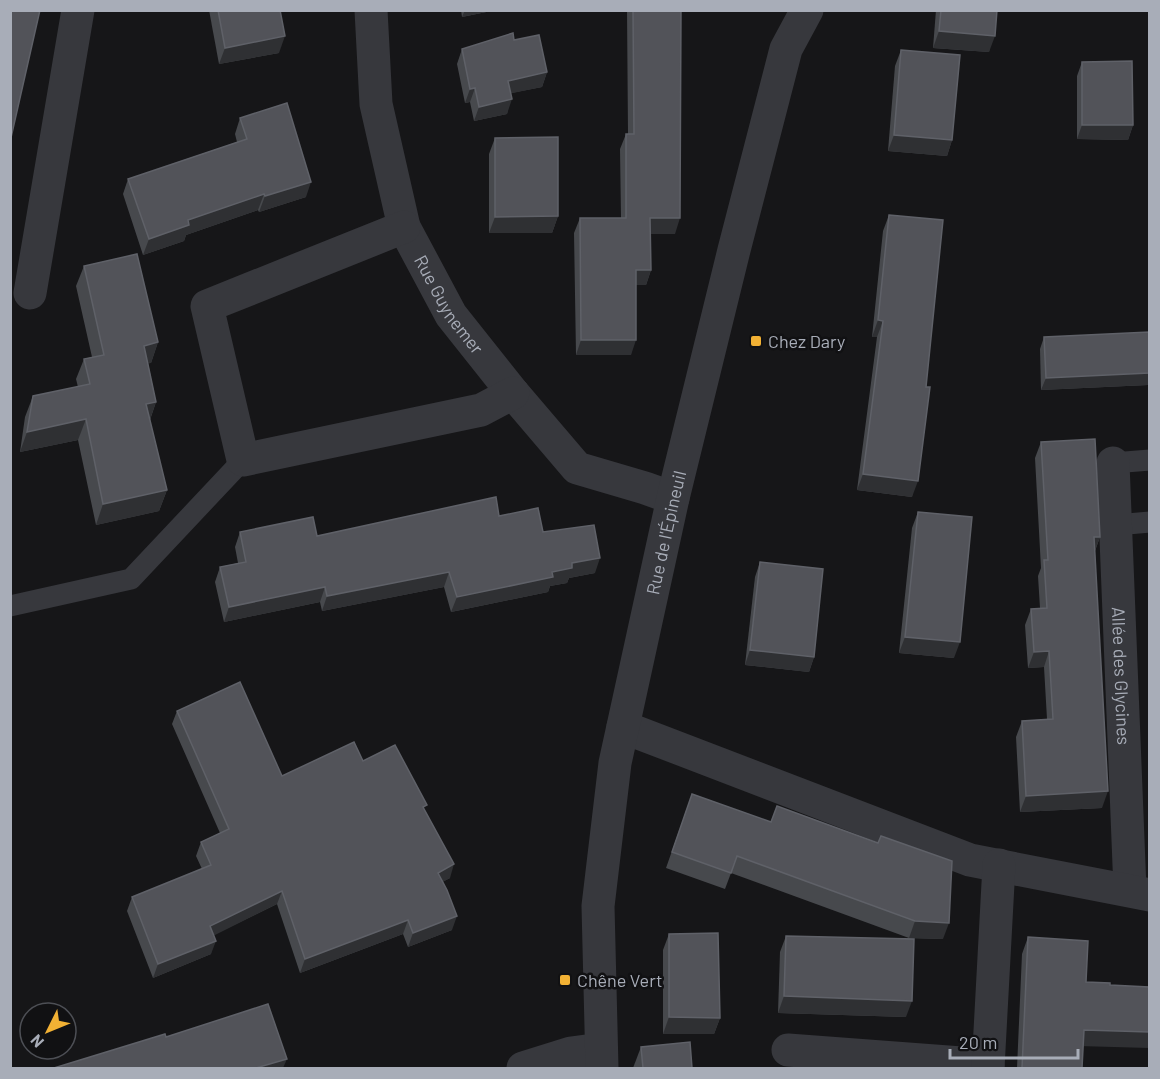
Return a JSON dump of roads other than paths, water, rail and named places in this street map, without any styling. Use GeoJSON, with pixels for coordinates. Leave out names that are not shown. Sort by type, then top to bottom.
{"type":"FeatureCollection","features":[{"type":"Feature","properties":{"kind":"street"},"geometry":{"type":"LineString","coordinates":[[30,293],[78,10]]}},
{"type":"Feature","properties":{"kind":"street","name":"Rue Guynemer"},"geometry":{"type":"LineString","coordinates":[[371,10],[376,104],[404,226],[451,315],[513,393],[578,468],[673,498]]}},
{"type":"Feature","properties":{"kind":"street","name":"Rue de l'Épineuil"},"geometry":{"type":"LineString","coordinates":[[602,1059],[598,906],[615,764],[673,498],[734,250],[786,49],[807,10]]}},
{"type":"Feature","properties":{"kind":"street"},"geometry":{"type":"LineString","coordinates":[[404,226],[207,306],[243,460],[481,410],[513,393]]}},
{"type":"Feature","properties":{"kind":"street","name":"Allée des Glycines"},"geometry":{"type":"LineString","coordinates":[[623,727],[970,860],[1140,892],[1113,463]]}},
{"type":"Feature","properties":{"kind":"street"},"geometry":{"type":"LineString","coordinates":[[788,1050],[988,1067],[999,864]]}},
{"type":"Feature","properties":{"kind":"street"},"geometry":{"type":"LineString","coordinates":[[523,1068],[571,1053],[602,1059]]}},
{"type":"Feature","properties":{"kind":"lane"},"geometry":{"type":"LineString","coordinates":[[10,606],[131,579],[243,460]]}},
{"type":"Feature","properties":{"kind":"lane"},"geometry":{"type":"LineString","coordinates":[[1113,463],[1149,460]]}},
{"type":"Feature","properties":{"kind":"lane"},"geometry":{"type":"LineString","coordinates":[[1116,525],[1149,522]]}},
{"type":"Feature","properties":{"kind":"place","name":"Chez Dary"},"geometry":{"type":"Point","coordinates":[756,341]}},
{"type":"Feature","properties":{"kind":"place","name":"Chêne Vert"},"geometry":{"type":"Point","coordinates":[565,980]}}]}
